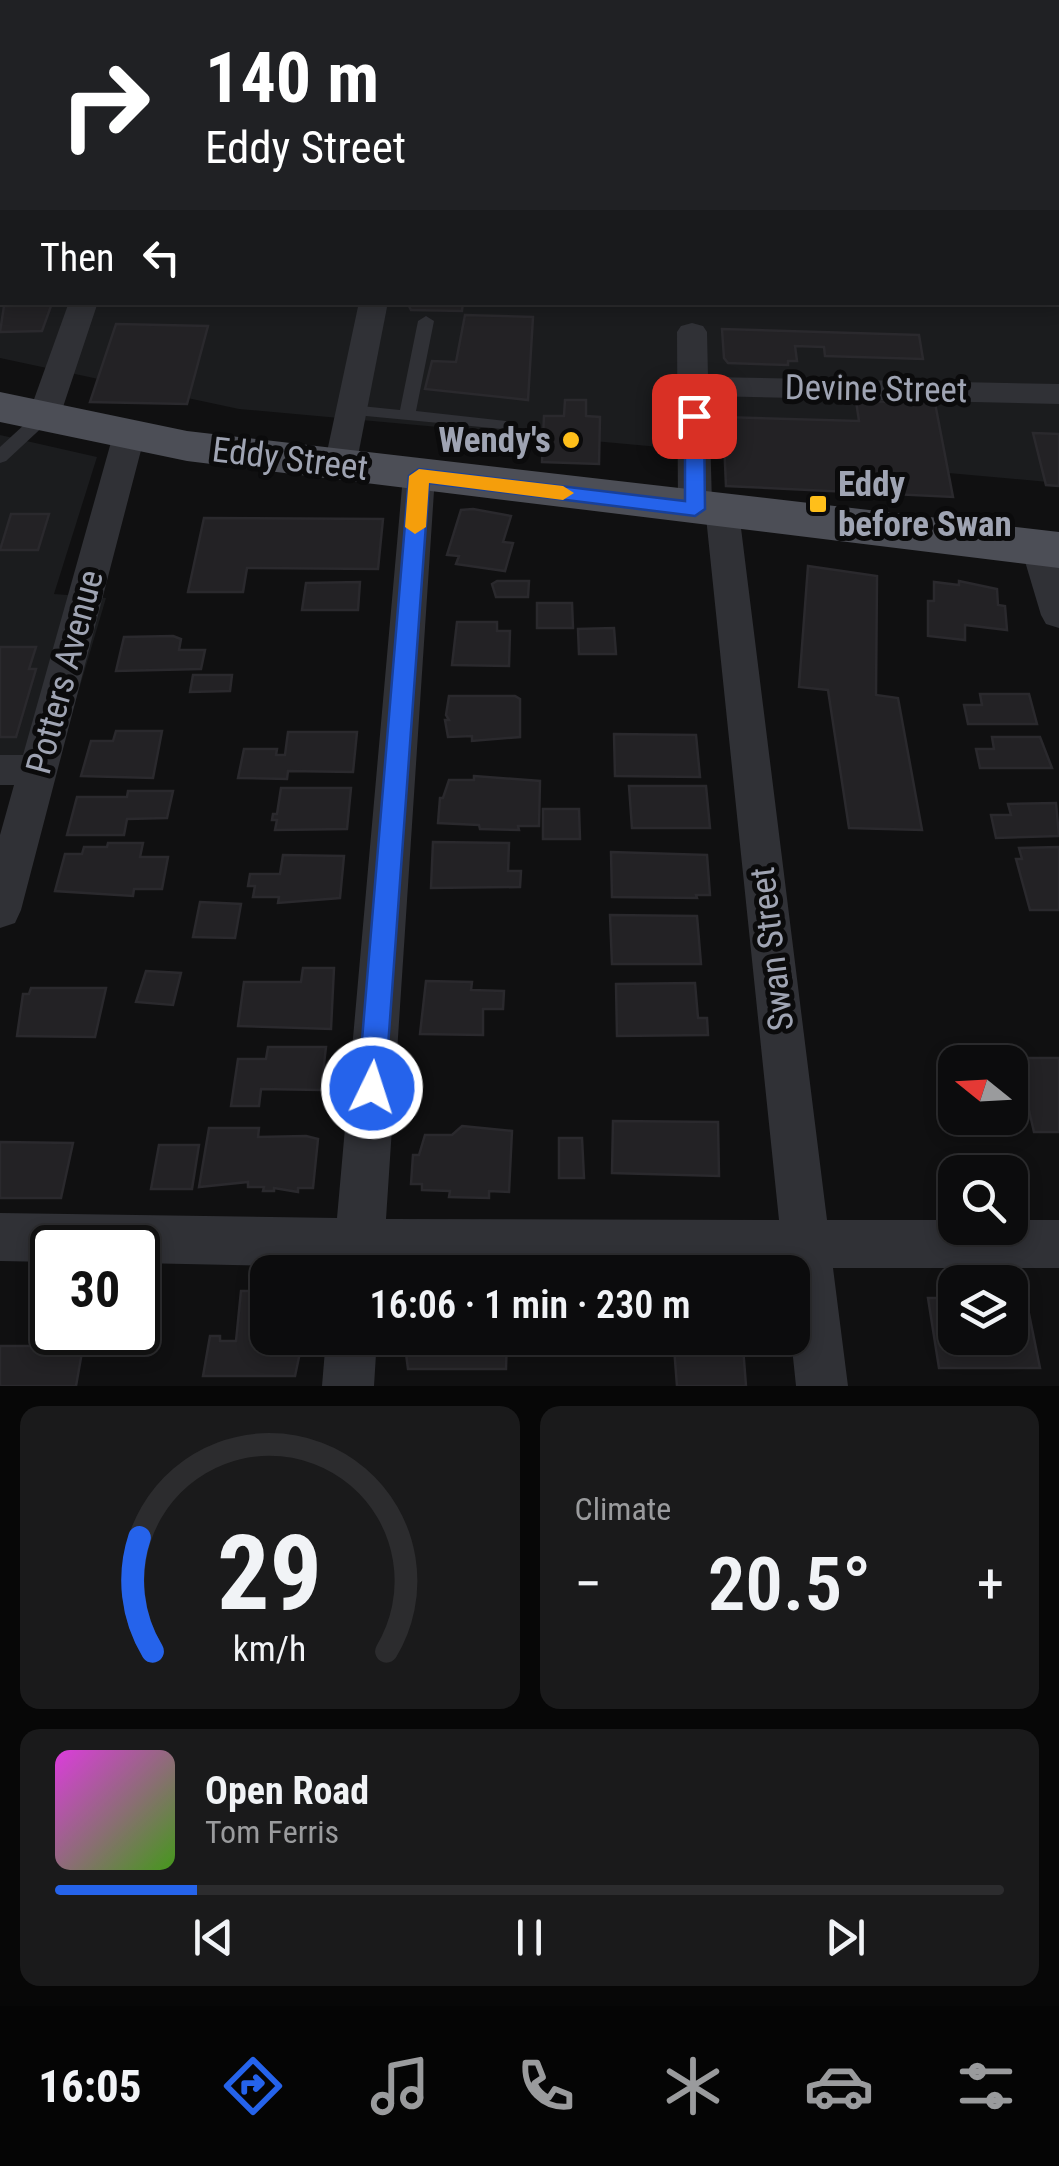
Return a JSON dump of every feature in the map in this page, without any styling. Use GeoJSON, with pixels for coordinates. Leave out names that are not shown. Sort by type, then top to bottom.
{"type":"FeatureCollection","features":[{"type":"Feature","properties":{"kind":"main road","name":"Eddy Street"},"geometry":{"type":"LineString","coordinates":[[22,412],[130,435],[340,466],[1049,549]]}},
{"type":"Feature","properties":{"kind":"street"},"geometry":{"type":"LineString","coordinates":[[22,412],[82,305]]}},
{"type":"Feature","properties":{"kind":"street"},"geometry":{"type":"LineString","coordinates":[[340,466],[373,305]]}},
{"type":"Feature","properties":{"kind":"street","name":"Swan Street"},"geometry":{"type":"LineString","coordinates":[[692,332],[708,510],[822,1386]]}},
{"type":"Feature","properties":{"kind":"street","name":"Devine Street"},"geometry":{"type":"LineString","coordinates":[[694,386],[1059,394]]}},
{"type":"Feature","properties":{"kind":"street","name":"Potters Avenue"},"geometry":{"type":"LineString","coordinates":[[0,910],[19,770],[130,435]]}},
{"type":"Feature","properties":{"kind":"street"},"geometry":{"type":"LineString","coordinates":[[358,1255],[419,476]]}},
{"type":"Feature","properties":{"kind":"street"},"geometry":{"type":"LineString","coordinates":[[1049,549],[1059,616]]}},
{"type":"Feature","properties":{"kind":"street"},"geometry":{"type":"LineString","coordinates":[[0,1237],[322,1255]]}},
{"type":"Feature","properties":{"kind":"street"},"geometry":{"type":"LineString","coordinates":[[422,1255],[806,1243],[1059,1244]]}},
{"type":"Feature","properties":{"kind":"street"},"geometry":{"type":"LineString","coordinates":[[348,1386],[351,1355]]}},
{"type":"Feature","properties":{"kind":"lane"},"geometry":{"type":"LineString","coordinates":[[407,416],[426,321]]}},
{"type":"Feature","properties":{"kind":"lane"},"geometry":{"type":"LineString","coordinates":[[351,410],[506,426]]}},
{"type":"Feature","properties":{"kind":"lane"},"geometry":{"type":"LineString","coordinates":[[0,456],[22,412]]}},
{"type":"Feature","properties":{"kind":"shaded area"},"geometry":{"type":"Polygon","coordinates":[[[0,305],[1059,305],[1059,483],[239,409],[0,358],[0,305]]]}},
{"type":"Feature","properties":{"kind":"shaded area"},"geometry":{"type":"Polygon","coordinates":[[[0,435],[97,457],[54,594],[106,598],[57,764],[0,779],[0,435]]]}},
{"type":"Feature","properties":{"kind":"building"},"geometry":{"type":"Polygon","coordinates":[[[408,305],[463,305],[462,311],[411,310],[408,305]]]}},
{"type":"Feature","properties":{"kind":"building"},"geometry":{"type":"Polygon","coordinates":[[[4,306],[51,306],[42,331],[0,332],[4,306]]]}},
{"type":"Feature","properties":{"kind":"building"},"geometry":{"type":"Polygon","coordinates":[[[465,315],[533,317],[528,400],[425,389],[432,361],[456,362],[465,315]]]}},
{"type":"Feature","properties":{"kind":"building"},"geometry":{"type":"Polygon","coordinates":[[[116,324],[208,326],[187,404],[90,402],[116,324]]]}},
{"type":"Feature","properties":{"kind":"building"},"geometry":{"type":"Polygon","coordinates":[[[722,329],[919,335],[923,359],[825,356],[824,347],[795,346],[797,361],[788,361],[788,365],[728,363],[724,358],[722,329]]]}},
{"type":"Feature","properties":{"kind":"building","name":"Wendy's"},"geometry":{"type":"Polygon","coordinates":[[[565,400],[586,400],[586,416],[600,417],[599,464],[542,462],[544,416],[564,416],[565,400]]]}},
{"type":"Feature","properties":{"kind":"building"},"geometry":{"type":"Polygon","coordinates":[[[856,401],[935,403],[953,497],[726,486],[723,417],[859,421],[856,401]]]}},
{"type":"Feature","properties":{"kind":"building"},"geometry":{"type":"Polygon","coordinates":[[[1033,433],[1059,434],[1059,486],[1046,485],[1033,433]]]}},
{"type":"Feature","properties":{"kind":"building"},"geometry":{"type":"Polygon","coordinates":[[[461,510],[511,516],[503,542],[513,543],[505,571],[456,564],[459,556],[447,555],[461,510]]]}},
{"type":"Feature","properties":{"kind":"building"},"geometry":{"type":"Polygon","coordinates":[[[11,514],[49,514],[38,550],[0,550],[11,514]]]}},
{"type":"Feature","properties":{"kind":"building"},"geometry":{"type":"Polygon","coordinates":[[[204,518],[383,519],[378,569],[247,568],[243,592],[188,592],[204,518]]]}},
{"type":"Feature","properties":{"kind":"building"},"geometry":{"type":"Polygon","coordinates":[[[808,566],[877,576],[876,695],[898,698],[922,830],[849,828],[828,690],[799,687],[808,566]]]}},
{"type":"Feature","properties":{"kind":"building"},"geometry":{"type":"Polygon","coordinates":[[[529,581],[528,597],[496,597],[492,584],[529,581]]]}},
{"type":"Feature","properties":{"kind":"building"},"geometry":{"type":"Polygon","coordinates":[[[959,581],[997,589],[998,605],[1005,606],[1007,630],[965,625],[965,640],[928,636],[928,601],[934,601],[934,582],[959,585],[959,581]]]}},
{"type":"Feature","properties":{"kind":"building"},"geometry":{"type":"Polygon","coordinates":[[[360,582],[358,610],[302,610],[306,583],[360,582]]]}},
{"type":"Feature","properties":{"kind":"building"},"geometry":{"type":"Polygon","coordinates":[[[537,603],[572,603],[573,628],[537,628],[537,603]]]}},
{"type":"Feature","properties":{"kind":"building"},"geometry":{"type":"Polygon","coordinates":[[[457,622],[497,622],[497,631],[510,631],[509,666],[452,665],[457,622]]]}},
{"type":"Feature","properties":{"kind":"building"},"geometry":{"type":"Polygon","coordinates":[[[614,628],[616,654],[579,654],[578,629],[614,628]]]}},
{"type":"Feature","properties":{"kind":"building"},"geometry":{"type":"Polygon","coordinates":[[[124,637],[181,639],[179,650],[205,650],[201,669],[116,671],[124,637]]]}},
{"type":"Feature","properties":{"kind":"building"},"geometry":{"type":"Polygon","coordinates":[[[0,647],[36,647],[29,669],[36,669],[16,737],[0,737],[0,647]]]}},
{"type":"Feature","properties":{"kind":"building"},"geometry":{"type":"Polygon","coordinates":[[[193,675],[232,675],[230,691],[190,692],[193,675]]]}},
{"type":"Feature","properties":{"kind":"building"},"geometry":{"type":"Polygon","coordinates":[[[980,694],[1029,694],[1037,724],[968,724],[964,705],[982,705],[980,694]]]}},
{"type":"Feature","properties":{"kind":"building"},"geometry":{"type":"Polygon","coordinates":[[[449,696],[515,696],[520,699],[520,737],[472,741],[472,736],[448,737],[445,720],[449,720],[449,696]]]}},
{"type":"Feature","properties":{"kind":"building"},"geometry":{"type":"Polygon","coordinates":[[[116,731],[162,731],[153,778],[81,776],[91,741],[113,741],[116,731]]]}},
{"type":"Feature","properties":{"kind":"building"},"geometry":{"type":"Polygon","coordinates":[[[288,732],[357,732],[353,772],[288,771],[287,779],[238,778],[244,749],[277,749],[276,755],[285,755],[288,732]]]}},
{"type":"Feature","properties":{"kind":"building"},"geometry":{"type":"Polygon","coordinates":[[[614,734],[696,735],[700,777],[615,776],[614,734]]]}},
{"type":"Feature","properties":{"kind":"building"},"geometry":{"type":"Polygon","coordinates":[[[992,737],[1040,737],[1052,768],[980,768],[976,749],[994,749],[992,737]]]}},
{"type":"Feature","properties":{"kind":"building"},"geometry":{"type":"Polygon","coordinates":[[[474,776],[540,781],[539,826],[480,829],[479,825],[438,823],[440,798],[449,780],[474,780],[474,776]]]}},
{"type":"Feature","properties":{"kind":"building"},"geometry":{"type":"Polygon","coordinates":[[[629,786],[706,786],[710,828],[632,828],[629,786]]]}},
{"type":"Feature","properties":{"kind":"building"},"geometry":{"type":"Polygon","coordinates":[[[281,788],[351,788],[347,829],[275,830],[277,820],[272,820],[273,814],[277,814],[281,788]]]}},
{"type":"Feature","properties":{"kind":"building"},"geometry":{"type":"Polygon","coordinates":[[[128,791],[173,791],[167,818],[127,819],[124,835],[67,835],[77,797],[127,797],[128,791]]]}},
{"type":"Feature","properties":{"kind":"building"},"geometry":{"type":"Polygon","coordinates":[[[1056,803],[1059,836],[996,838],[991,815],[1011,815],[1008,804],[1056,803]]]}},
{"type":"Feature","properties":{"kind":"building"},"geometry":{"type":"Polygon","coordinates":[[[543,809],[579,809],[580,839],[543,839],[543,809]]]}},
{"type":"Feature","properties":{"kind":"building"},"geometry":{"type":"Polygon","coordinates":[[[433,842],[509,843],[508,871],[521,871],[520,887],[431,888],[433,842]]]}},
{"type":"Feature","properties":{"kind":"building"},"geometry":{"type":"Polygon","coordinates":[[[108,843],[143,843],[140,857],[168,857],[162,889],[134,889],[133,896],[55,891],[65,854],[82,854],[84,847],[107,847],[108,843]]]}},
{"type":"Feature","properties":{"kind":"building"},"geometry":{"type":"Polygon","coordinates":[[[1059,847],[1059,910],[1030,910],[1016,859],[1022,859],[1019,848],[1059,847]]]}},
{"type":"Feature","properties":{"kind":"building"},"geometry":{"type":"Polygon","coordinates":[[[611,852],[707,855],[710,895],[612,897],[611,852]]]}},
{"type":"Feature","properties":{"kind":"building"},"geometry":{"type":"Polygon","coordinates":[[[283,855],[344,856],[340,898],[278,903],[279,897],[253,897],[255,886],[248,886],[250,874],[280,874],[283,855]]]}},
{"type":"Feature","properties":{"kind":"building"},"geometry":{"type":"Polygon","coordinates":[[[200,902],[241,904],[235,938],[193,937],[200,902]]]}},
{"type":"Feature","properties":{"kind":"building"},"geometry":{"type":"Polygon","coordinates":[[[610,915],[697,916],[701,964],[612,964],[610,915]]]}},
{"type":"Feature","properties":{"kind":"building"},"geometry":{"type":"Polygon","coordinates":[[[303,968],[334,968],[331,1029],[238,1026],[244,982],[301,982],[303,968]]]}},
{"type":"Feature","properties":{"kind":"building"},"geometry":{"type":"Polygon","coordinates":[[[146,971],[181,973],[173,1005],[136,1002],[146,971]]]}},
{"type":"Feature","properties":{"kind":"building"},"geometry":{"type":"Polygon","coordinates":[[[426,981],[472,982],[471,990],[504,991],[503,1009],[483,1009],[483,1035],[420,1034],[426,981]]]}},
{"type":"Feature","properties":{"kind":"building"},"geometry":{"type":"Polygon","coordinates":[[[695,983],[698,1018],[707,1018],[708,1035],[617,1036],[616,984],[695,983]]]}},
{"type":"Feature","properties":{"kind":"building"},"geometry":{"type":"Polygon","coordinates":[[[31,988],[106,988],[95,1037],[17,1036],[23,994],[29,994],[31,988]]]}},
{"type":"Feature","properties":{"kind":"building"},"geometry":{"type":"Polygon","coordinates":[[[268,1047],[326,1047],[321,1090],[261,1089],[259,1106],[231,1106],[238,1059],[266,1059],[268,1047]]]}},
{"type":"Feature","properties":{"kind":"building"},"geometry":{"type":"Polygon","coordinates":[[[1028,1058],[1059,1058],[1059,1132],[1034,1132],[1028,1106],[1028,1058]]]}},
{"type":"Feature","properties":{"kind":"building"},"geometry":{"type":"Polygon","coordinates":[[[613,1121],[718,1122],[719,1176],[612,1173],[613,1121]]]}},
{"type":"Feature","properties":{"kind":"building"},"geometry":{"type":"Polygon","coordinates":[[[462,1126],[512,1131],[509,1192],[489,1191],[489,1198],[449,1197],[450,1191],[422,1190],[422,1184],[411,1184],[413,1155],[419,1155],[425,1135],[452,1135],[462,1126]]]}},
{"type":"Feature","properties":{"kind":"building"},"geometry":{"type":"Polygon","coordinates":[[[209,1128],[259,1128],[258,1137],[318,1139],[313,1188],[298,1188],[298,1192],[274,1188],[263,1191],[264,1187],[248,1187],[248,1182],[199,1187],[209,1128]]]}},
{"type":"Feature","properties":{"kind":"building"},"geometry":{"type":"Polygon","coordinates":[[[559,1138],[582,1138],[584,1178],[559,1178],[559,1138]]]}},
{"type":"Feature","properties":{"kind":"building"},"geometry":{"type":"Polygon","coordinates":[[[0,1142],[73,1143],[61,1198],[0,1198],[0,1142]]]}},
{"type":"Feature","properties":{"kind":"building"},"geometry":{"type":"Polygon","coordinates":[[[159,1145],[199,1145],[192,1189],[151,1189],[159,1145]]]}},
{"type":"Feature","properties":{"kind":"building"},"geometry":{"type":"Polygon","coordinates":[[[241,1291],[250,1291],[250,1355],[299,1355],[295,1376],[203,1376],[210,1336],[220,1336],[220,1341],[236,1341],[241,1291]]]}},
{"type":"Feature","properties":{"kind":"building"},"geometry":{"type":"Polygon","coordinates":[[[928,1298],[938,1298],[938,1355],[1028,1355],[1028,1309],[1040,1368],[939,1368],[928,1298]]]}},
{"type":"Feature","properties":{"kind":"building"},"geometry":{"type":"Polygon","coordinates":[[[0,1346],[30,1346],[30,1355],[81,1355],[76,1386],[0,1386],[0,1346]]]}},
{"type":"Feature","properties":{"kind":"building"},"geometry":{"type":"Polygon","coordinates":[[[406,1355],[506,1355],[506,1369],[408,1369],[406,1355]]]}},
{"type":"Feature","properties":{"kind":"building"},"geometry":{"type":"Polygon","coordinates":[[[675,1355],[744,1355],[746,1386],[677,1386],[675,1355]]]}},
{"type":"Feature","properties":{"kind":"slow traffic"},"geometry":{"type":"LineString","coordinates":[[415,527],[419,476],[563,493]]}},
{"type":"Feature","properties":{"kind":"place","name":"Wendy's"},"geometry":{"type":"Point","coordinates":[571,440]}},
{"type":"Feature","properties":{"kind":"place","name":"Eddy before Swan"},"geometry":{"type":"Point","coordinates":[818,504]}},
{"type":"Feature","properties":{"kind":"route"},"geometry":{"type":"LineString","coordinates":[[372,1088],[419,476],[695,509],[694,416]]}}]}
